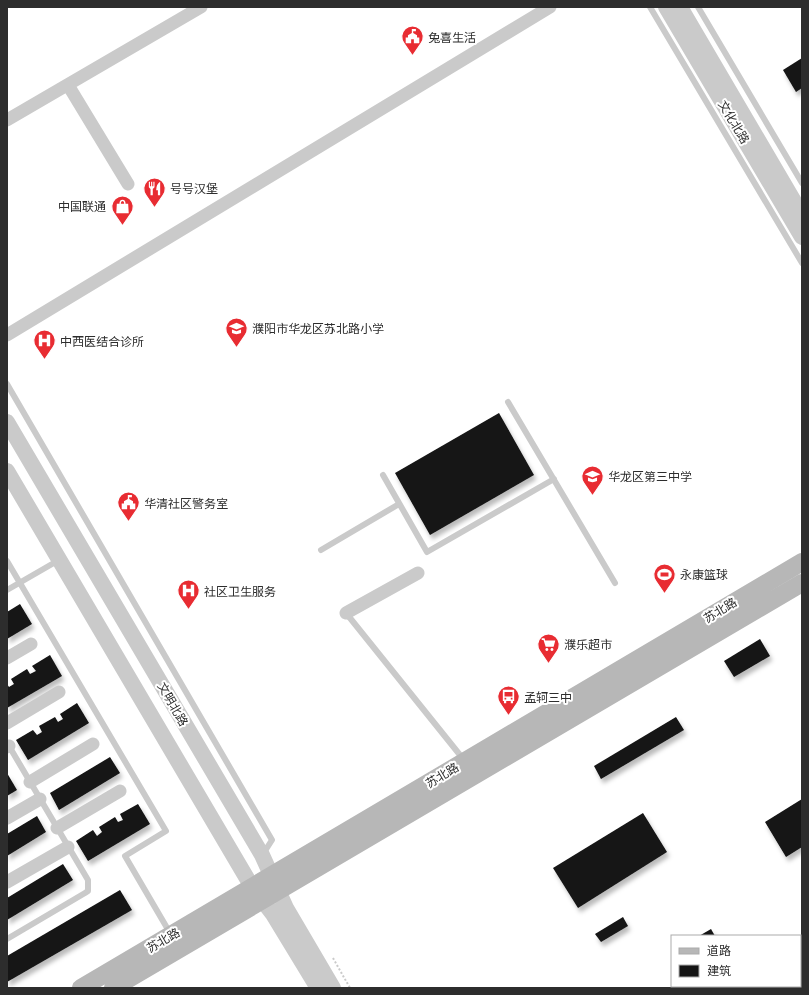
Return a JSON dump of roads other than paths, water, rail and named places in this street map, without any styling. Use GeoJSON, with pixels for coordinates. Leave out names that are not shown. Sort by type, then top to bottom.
{"type":"FeatureCollection","features":[{"type":"Feature","properties":{"kind":"main road","name":"苏北路"},"geometry":{"type":"LineString","coordinates":[[113,988],[465,762],[802,562]]}},
{"type":"Feature","properties":{"kind":"main road","name":"苏北路"},"geometry":{"type":"LineString","coordinates":[[81,988],[171,935],[266,889],[802,583]]}},
{"type":"Feature","properties":{"kind":"street"},"geometry":{"type":"LineString","coordinates":[[7,120],[201,7]]}},
{"type":"Feature","properties":{"kind":"street"},"geometry":{"type":"LineString","coordinates":[[7,335],[550,7]]}},
{"type":"Feature","properties":{"kind":"street","name":"文化北路"},"geometry":{"type":"LineString","coordinates":[[666,7],[802,238]]}},
{"type":"Feature","properties":{"kind":"street","name":"文化北路"},"geometry":{"type":"LineString","coordinates":[[680,7],[802,215]]}},
{"type":"Feature","properties":{"kind":"street"},"geometry":{"type":"LineString","coordinates":[[68,85],[128,184]]}},
{"type":"Feature","properties":{"kind":"street","name":"文明北路"},"geometry":{"type":"LineString","coordinates":[[7,422],[262,855],[266,889],[273,914],[318,988]]}},
{"type":"Feature","properties":{"kind":"street","name":"文明北路"},"geometry":{"type":"LineString","coordinates":[[7,471],[60,560],[266,889],[286,908],[333,988]]}},
{"type":"Feature","properties":{"kind":"street"},"geometry":{"type":"LineString","coordinates":[[346,613],[418,573]]}},
{"type":"Feature","properties":{"kind":"street"},"geometry":{"type":"LineString","coordinates":[[7,658],[31,644]]}},
{"type":"Feature","properties":{"kind":"street"},"geometry":{"type":"LineString","coordinates":[[7,723],[59,692]]}},
{"type":"Feature","properties":{"kind":"street"},"geometry":{"type":"LineString","coordinates":[[30,782],[93,744]]}},
{"type":"Feature","properties":{"kind":"street"},"geometry":{"type":"LineString","coordinates":[[57,828],[120,791]]}},
{"type":"Feature","properties":{"kind":"street"},"geometry":{"type":"LineString","coordinates":[[7,818],[40,799]]}},
{"type":"Feature","properties":{"kind":"street"},"geometry":{"type":"LineString","coordinates":[[7,882],[68,847]]}},
{"type":"Feature","properties":{"kind":"lane"},"geometry":{"type":"LineString","coordinates":[[650,7],[802,263]]}},
{"type":"Feature","properties":{"kind":"lane"},"geometry":{"type":"LineString","coordinates":[[698,7],[802,183]]}},
{"type":"Feature","properties":{"kind":"lane"},"geometry":{"type":"LineString","coordinates":[[7,384],[272,840],[262,855]]}},
{"type":"Feature","properties":{"kind":"lane"},"geometry":{"type":"LineString","coordinates":[[508,402],[615,583]]}},
{"type":"Feature","properties":{"kind":"lane"},"geometry":{"type":"LineString","coordinates":[[382,475],[427,552],[554,479]]}},
{"type":"Feature","properties":{"kind":"lane"},"geometry":{"type":"LineString","coordinates":[[321,550],[399,504]]}},
{"type":"Feature","properties":{"kind":"lane"},"geometry":{"type":"LineString","coordinates":[[7,590],[60,560]]}},
{"type":"Feature","properties":{"kind":"lane"},"geometry":{"type":"LineString","coordinates":[[7,561],[166,831],[125,856],[171,935]]}},
{"type":"Feature","properties":{"kind":"lane"},"geometry":{"type":"LineString","coordinates":[[346,613],[465,762]]}},
{"type":"Feature","properties":{"kind":"lane"},"geometry":{"type":"LineString","coordinates":[[7,939],[88,891],[88,880],[8,746]]}},
{"type":"Feature","properties":{"kind":"place","name":"兔喜生活"},"geometry":{"type":"Point","coordinates":[412,56]}},
{"type":"Feature","properties":{"kind":"place","name":"号号汉堡"},"geometry":{"type":"Point","coordinates":[154,208]}},
{"type":"Feature","properties":{"kind":"place","name":"中国联通"},"geometry":{"type":"Point","coordinates":[122,226]}},
{"type":"Feature","properties":{"kind":"place","name":"濮阳市华龙区苏北路小学"},"geometry":{"type":"Point","coordinates":[236,348]}},
{"type":"Feature","properties":{"kind":"place","name":"中西医结合诊所"},"geometry":{"type":"Point","coordinates":[44,360]}},
{"type":"Feature","properties":{"kind":"place","name":"华龙区第三中学"},"geometry":{"type":"Point","coordinates":[593,496]}},
{"type":"Feature","properties":{"kind":"place","name":"华清社区警务室"},"geometry":{"type":"Point","coordinates":[128,522]}},
{"type":"Feature","properties":{"kind":"place","name":"永康篮球"},"geometry":{"type":"Point","coordinates":[664,594]}},
{"type":"Feature","properties":{"kind":"place","name":"社区卫生服务"},"geometry":{"type":"Point","coordinates":[189,610]}},
{"type":"Feature","properties":{"kind":"place","name":"濮乐超市"},"geometry":{"type":"Point","coordinates":[549,664]}},
{"type":"Feature","properties":{"kind":"place","name":"孟轲三中"},"geometry":{"type":"Point","coordinates":[509,716]}}]}
